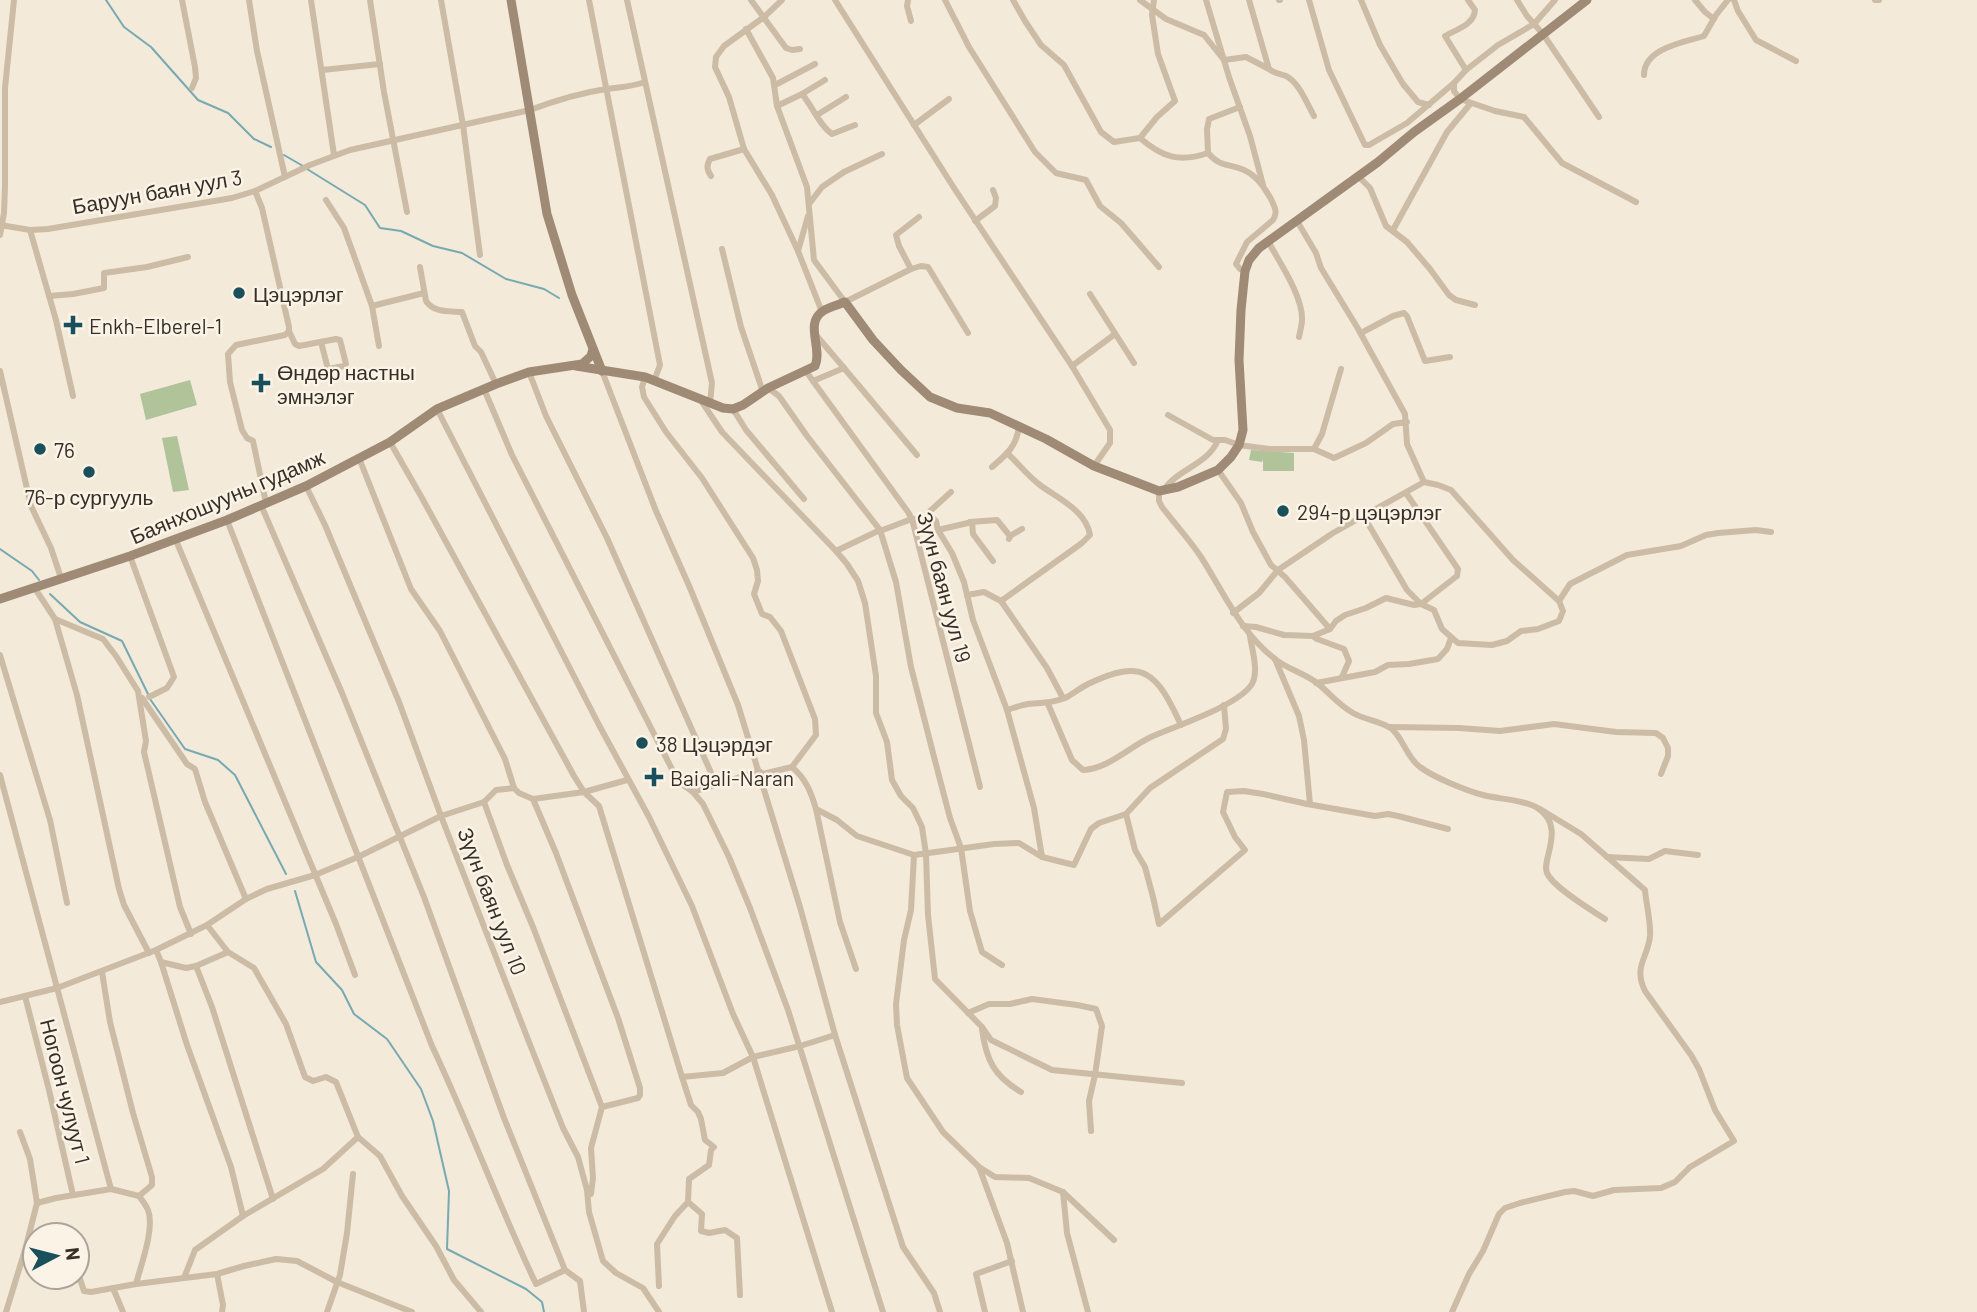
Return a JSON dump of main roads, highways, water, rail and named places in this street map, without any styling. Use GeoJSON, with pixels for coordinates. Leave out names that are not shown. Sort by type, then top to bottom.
{"type":"FeatureCollection","features":[{"type":"Feature","properties":{"kind":"waterway"},"geometry":{"type":"LineString","coordinates":[[106,0],[124,27],[151,47],[198,100],[228,113],[254,139],[271,147]]}},
{"type":"Feature","properties":{"kind":"waterway"},"geometry":{"type":"LineString","coordinates":[[284,155],[303,166]]}},
{"type":"Feature","properties":{"kind":"waterway"},"geometry":{"type":"LineString","coordinates":[[307,169],[365,205],[380,228],[401,231],[433,246],[462,253],[506,279],[544,289],[559,298]]}},
{"type":"Feature","properties":{"kind":"waterway"},"geometry":{"type":"LineString","coordinates":[[0,549],[32,571],[39,580]]}},
{"type":"Feature","properties":{"kind":"waterway"},"geometry":{"type":"LineString","coordinates":[[50,594],[80,622],[122,641],[148,694]]}},
{"type":"Feature","properties":{"kind":"waterway"},"geometry":{"type":"LineString","coordinates":[[150,699],[185,749],[218,760],[235,775],[286,874]]}},
{"type":"Feature","properties":{"kind":"waterway"},"geometry":{"type":"LineString","coordinates":[[295,891],[316,962],[342,990],[354,1014],[387,1039],[421,1089],[433,1121],[449,1191],[447,1249],[526,1289],[542,1302],[544,1312]]}},
{"type":"Feature","properties":{"kind":"place","name":"Цэцэрлэг"},"geometry":{"type":"Point","coordinates":[239,293]}},
{"type":"Feature","properties":{"kind":"place","name":"Enkh-Elberel-1"},"geometry":{"type":"Point","coordinates":[73,325]}},
{"type":"Feature","properties":{"kind":"place","name":"Өндөр настны эмнэлэг"},"geometry":{"type":"Point","coordinates":[261,383]}},
{"type":"Feature","properties":{"kind":"place","name":"76"},"geometry":{"type":"Point","coordinates":[40,449]}},
{"type":"Feature","properties":{"kind":"place","name":"76-р сургууль"},"geometry":{"type":"Point","coordinates":[89,472]}},
{"type":"Feature","properties":{"kind":"place","name":"294-р цэцэрлэг"},"geometry":{"type":"Point","coordinates":[1283,511]}},
{"type":"Feature","properties":{"kind":"place","name":"38 Цэцэрдэг"},"geometry":{"type":"Point","coordinates":[642,743]}},
{"type":"Feature","properties":{"kind":"place","name":"Baigali-Naran"},"geometry":{"type":"Point","coordinates":[654,777]}}]}
